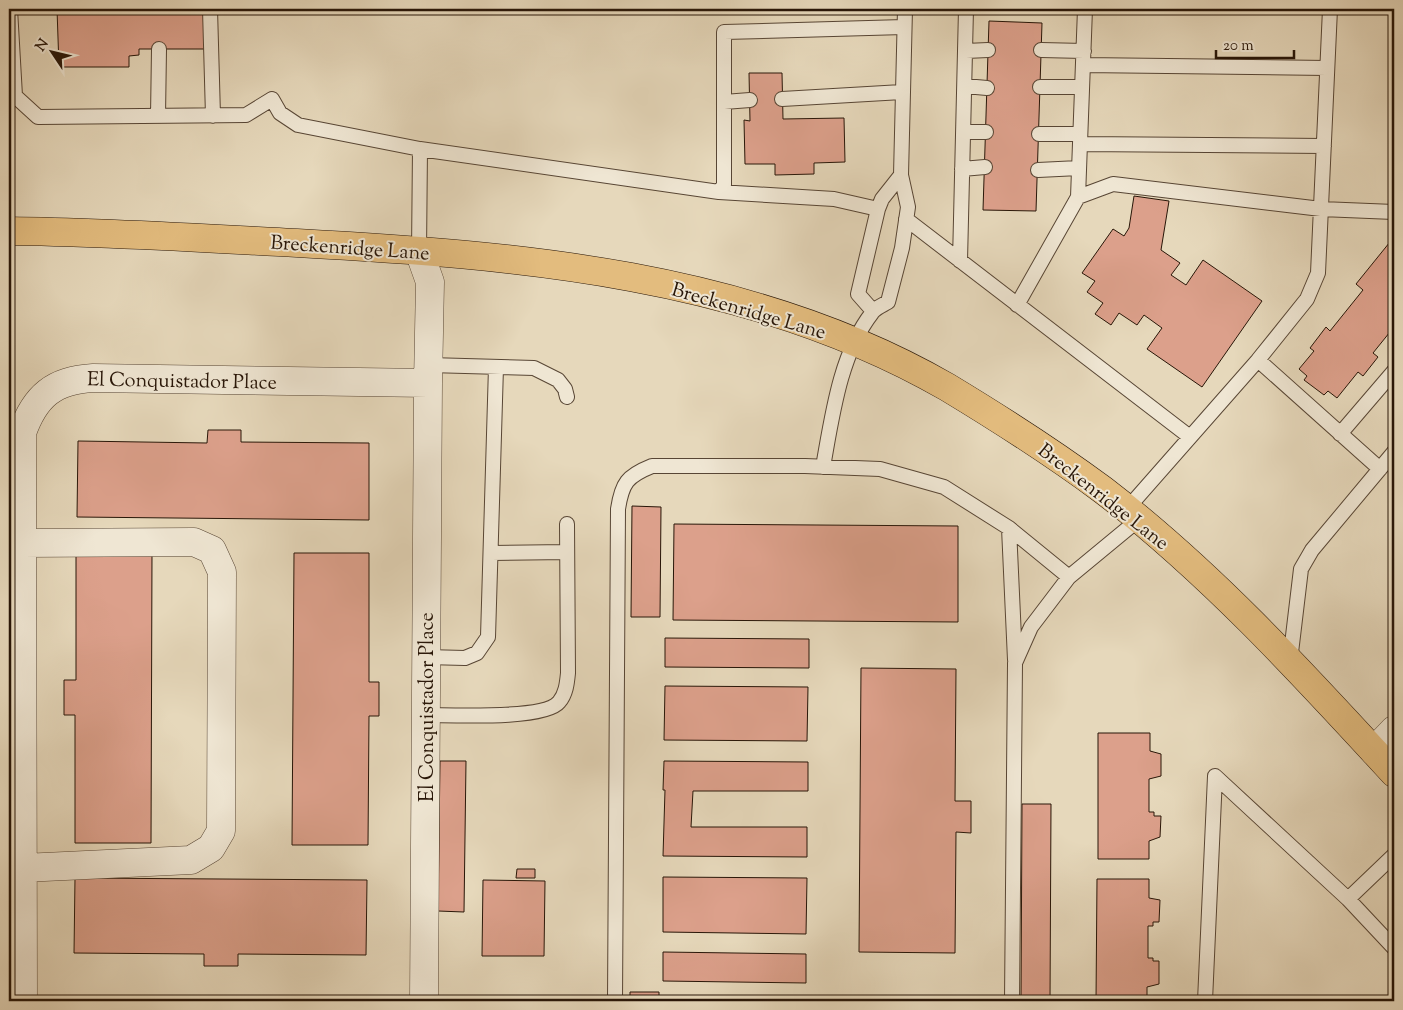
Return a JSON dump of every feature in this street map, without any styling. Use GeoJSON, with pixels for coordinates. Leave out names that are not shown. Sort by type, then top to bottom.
{"type":"FeatureCollection","features":[{"type":"Feature","properties":{"kind":"main road","name":"Breckenridge Lane"},"geometry":{"type":"LineString","coordinates":[[9,232],[243,240],[419,251],[537,262],[597,271],[716,296],[799,321],[856,343],[960,396],[1033,441],[1132,515],[1181,557],[1290,662],[1394,773]]}},
{"type":"Feature","properties":{"kind":"street","name":"El Conquistador Place"},"geometry":{"type":"LineString","coordinates":[[419,251],[430,282],[424,1001]]}},
{"type":"Feature","properties":{"kind":"street","name":"El Conquistador Place"},"geometry":{"type":"LineString","coordinates":[[23,1001],[22,433],[29,413],[40,397],[57,386],[76,379],[428,374]]}},
{"type":"Feature","properties":{"kind":"street"},"geometry":{"type":"LineString","coordinates":[[22,542],[194,542],[212,550],[222,572],[221,831],[211,848],[191,860],[23,868]]}},
{"type":"Feature","properties":{"kind":"street"},"geometry":{"type":"LineString","coordinates":[[1374,750],[1394,730]]}},
{"type":"Feature","properties":{"kind":"lane"},"geometry":{"type":"LineString","coordinates":[[10,9],[15,96],[38,117],[246,115],[272,99],[280,113],[298,125],[420,149],[719,192],[834,199],[878,209]]}},
{"type":"Feature","properties":{"kind":"lane"},"geometry":{"type":"LineString","coordinates":[[210,9],[213,116]]}},
{"type":"Feature","properties":{"kind":"lane"},"geometry":{"type":"LineString","coordinates":[[823,467],[837,389],[856,343],[873,311],[888,302],[906,219],[908,207],[901,175],[905,9]]}},
{"type":"Feature","properties":{"kind":"lane"},"geometry":{"type":"LineString","coordinates":[[960,260],[966,9]]}},
{"type":"Feature","properties":{"kind":"lane"},"geometry":{"type":"LineString","coordinates":[[1018,305],[1078,198],[1085,9]]}},
{"type":"Feature","properties":{"kind":"lane"},"geometry":{"type":"LineString","coordinates":[[1015,663],[1031,627],[1069,577],[1132,515],[1190,437],[1258,360],[1307,299],[1318,273],[1330,9]]}},
{"type":"Feature","properties":{"kind":"lane"},"geometry":{"type":"LineString","coordinates":[[719,192],[724,185],[724,32],[904,27]]}},
{"type":"Feature","properties":{"kind":"lane"},"geometry":{"type":"LineString","coordinates":[[158,116],[159,49]]}},
{"type":"Feature","properties":{"kind":"lane"},"geometry":{"type":"LineString","coordinates":[[966,51],[988,50]]}},
{"type":"Feature","properties":{"kind":"lane"},"geometry":{"type":"LineString","coordinates":[[1041,50],[1084,51]]}},
{"type":"Feature","properties":{"kind":"lane"},"geometry":{"type":"LineString","coordinates":[[1083,65],[1327,68]]}},
{"type":"Feature","properties":{"kind":"lane"},"geometry":{"type":"LineString","coordinates":[[965,86],[987,88]]}},
{"type":"Feature","properties":{"kind":"lane"},"geometry":{"type":"LineString","coordinates":[[1040,87],[1082,87]]}},
{"type":"Feature","properties":{"kind":"lane"},"geometry":{"type":"LineString","coordinates":[[782,99],[902,92]]}},
{"type":"Feature","properties":{"kind":"lane"},"geometry":{"type":"LineString","coordinates":[[724,102],[750,100]]}},
{"type":"Feature","properties":{"kind":"lane"},"geometry":{"type":"LineString","coordinates":[[963,132],[986,132]]}},
{"type":"Feature","properties":{"kind":"lane"},"geometry":{"type":"LineString","coordinates":[[1039,134],[1080,139],[1324,146]]}},
{"type":"Feature","properties":{"kind":"lane"},"geometry":{"type":"LineString","coordinates":[[419,251],[420,149]]}},
{"type":"Feature","properties":{"kind":"lane"},"geometry":{"type":"LineString","coordinates":[[962,169],[985,167]]}},
{"type":"Feature","properties":{"kind":"lane"},"geometry":{"type":"LineString","coordinates":[[1038,170],[1079,168]]}},
{"type":"Feature","properties":{"kind":"lane"},"geometry":{"type":"LineString","coordinates":[[873,311],[858,294],[878,209],[882,199],[901,175]]}},
{"type":"Feature","properties":{"kind":"lane"},"geometry":{"type":"LineString","coordinates":[[1078,198],[1113,184],[1321,209],[1394,212]]}},
{"type":"Feature","properties":{"kind":"lane"},"geometry":{"type":"LineString","coordinates":[[906,219],[1190,437]]}},
{"type":"Feature","properties":{"kind":"lane"},"geometry":{"type":"LineString","coordinates":[[1258,360],[1380,469]]}},
{"type":"Feature","properties":{"kind":"lane"},"geometry":{"type":"LineString","coordinates":[[428,374],[496,366],[534,368],[558,380],[565,389],[567,397]]}},
{"type":"Feature","properties":{"kind":"lane"},"geometry":{"type":"LineString","coordinates":[[426,657],[465,658],[477,653],[488,637],[496,366]]}},
{"type":"Feature","properties":{"kind":"lane"},"geometry":{"type":"LineString","coordinates":[[1340,434],[1394,371]]}},
{"type":"Feature","properties":{"kind":"lane"},"geometry":{"type":"LineString","coordinates":[[1290,662],[1301,569],[1312,550],[1360,495],[1394,452]]}},
{"type":"Feature","properties":{"kind":"lane"},"geometry":{"type":"LineString","coordinates":[[615,1001],[618,509],[621,488],[638,472],[652,466],[880,469],[944,487],[1009,528],[1069,577]]}},
{"type":"Feature","properties":{"kind":"lane"},"geometry":{"type":"LineString","coordinates":[[426,715],[537,713],[559,703],[566,691],[568,673],[567,524]]}},
{"type":"Feature","properties":{"kind":"lane"},"geometry":{"type":"LineString","coordinates":[[1009,528],[1015,663],[1012,1001]]}},
{"type":"Feature","properties":{"kind":"lane"},"geometry":{"type":"LineString","coordinates":[[491,553],[567,552]]}},
{"type":"Feature","properties":{"kind":"lane"},"geometry":{"type":"LineString","coordinates":[[1205,1001],[1215,776],[1348,899],[1394,948]]}},
{"type":"Feature","properties":{"kind":"lane"},"geometry":{"type":"LineString","coordinates":[[1348,899],[1394,855]]}},
{"type":"Feature","properties":{"kind":"building"},"geometry":{"type":"Polygon","coordinates":[[[57,9],[207,9],[207,49],[139,49],[139,55],[129,56],[129,67],[59,67],[57,9]]]}},
{"type":"Feature","properties":{"kind":"building"},"geometry":{"type":"Polygon","coordinates":[[[989,21],[1042,23],[1036,211],[983,210],[989,21]]]}},
{"type":"Feature","properties":{"kind":"building"},"geometry":{"type":"Polygon","coordinates":[[[749,73],[782,73],[783,119],[844,118],[845,162],[814,163],[814,174],[775,175],[775,164],[745,164],[744,120],[750,121],[749,73]]]}},
{"type":"Feature","properties":{"kind":"building"},"geometry":{"type":"Polygon","coordinates":[[[1134,196],[1169,201],[1161,250],[1180,263],[1171,275],[1186,285],[1203,260],[1262,301],[1202,387],[1147,349],[1162,328],[1144,315],[1137,325],[1119,313],[1111,325],[1095,314],[1103,303],[1087,292],[1095,281],[1082,273],[1113,229],[1124,236],[1129,228],[1134,196]]]}},
{"type":"Feature","properties":{"kind":"building"},"geometry":{"type":"Polygon","coordinates":[[[1394,237],[1394,298],[1389,305],[1394,309],[1394,327],[1373,353],[1378,357],[1363,376],[1358,372],[1337,398],[1328,391],[1324,395],[1304,380],[1307,376],[1299,369],[1314,351],[1310,348],[1326,327],[1330,331],[1363,290],[1356,284],[1394,237]]]}},
{"type":"Feature","properties":{"kind":"building"},"geometry":{"type":"Polygon","coordinates":[[[208,430],[241,430],[241,442],[369,443],[369,520],[77,517],[78,441],[207,443],[208,430]]]}},
{"type":"Feature","properties":{"kind":"building"},"geometry":{"type":"Polygon","coordinates":[[[632,506],[661,507],[660,617],[631,617],[632,506]]]}},
{"type":"Feature","properties":{"kind":"building"},"geometry":{"type":"Polygon","coordinates":[[[674,524],[958,526],[958,622],[673,620],[674,524]]]}},
{"type":"Feature","properties":{"kind":"building"},"geometry":{"type":"Polygon","coordinates":[[[76,551],[152,552],[151,843],[75,843],[75,715],[64,715],[64,680],[76,680],[76,551]]]}},
{"type":"Feature","properties":{"kind":"building"},"geometry":{"type":"Polygon","coordinates":[[[294,553],[369,553],[369,682],[379,682],[379,716],[369,716],[368,845],[292,845],[294,553]]]}},
{"type":"Feature","properties":{"kind":"building"},"geometry":{"type":"Polygon","coordinates":[[[665,638],[809,639],[809,668],[665,667],[665,638]]]}},
{"type":"Feature","properties":{"kind":"building"},"geometry":{"type":"Polygon","coordinates":[[[861,668],[956,669],[955,801],[971,801],[971,833],[956,832],[955,953],[859,952],[861,668]]]}},
{"type":"Feature","properties":{"kind":"building"},"geometry":{"type":"Polygon","coordinates":[[[665,686],[808,687],[807,741],[664,740],[665,686]]]}},
{"type":"Feature","properties":{"kind":"building"},"geometry":{"type":"Polygon","coordinates":[[[1098,733],[1150,733],[1150,751],[1161,754],[1161,776],[1149,779],[1149,812],[1154,812],[1154,816],[1161,816],[1160,837],[1149,841],[1149,859],[1098,859],[1098,733]]]}},
{"type":"Feature","properties":{"kind":"building"},"geometry":{"type":"Polygon","coordinates":[[[440,761],[466,761],[464,912],[438,911],[440,761]]]}},
{"type":"Feature","properties":{"kind":"building"},"geometry":{"type":"Polygon","coordinates":[[[664,761],[808,762],[808,791],[693,791],[691,827],[807,827],[807,857],[663,856],[664,761]]]}},
{"type":"Feature","properties":{"kind":"building"},"geometry":{"type":"Polygon","coordinates":[[[1022,804],[1051,804],[1050,1001],[1021,1001],[1022,804]]]}},
{"type":"Feature","properties":{"kind":"building"},"geometry":{"type":"Polygon","coordinates":[[[517,869],[535,869],[535,878],[516,878],[517,869]]]}},
{"type":"Feature","properties":{"kind":"building"},"geometry":{"type":"Polygon","coordinates":[[[663,877],[807,878],[806,934],[663,932],[663,877]]]}},
{"type":"Feature","properties":{"kind":"building"},"geometry":{"type":"Polygon","coordinates":[[[75,878],[367,880],[366,955],[238,954],[238,966],[204,966],[204,954],[74,953],[75,878]]]}},
{"type":"Feature","properties":{"kind":"building"},"geometry":{"type":"Polygon","coordinates":[[[1097,879],[1149,879],[1149,898],[1160,900],[1159,922],[1153,922],[1153,926],[1148,926],[1148,958],[1153,958],[1153,961],[1159,961],[1159,984],[1147,987],[1147,1001],[1096,1001],[1097,879]]]}},
{"type":"Feature","properties":{"kind":"building"},"geometry":{"type":"Polygon","coordinates":[[[483,880],[545,881],[544,956],[482,956],[483,880]]]}},
{"type":"Feature","properties":{"kind":"building"},"geometry":{"type":"Polygon","coordinates":[[[663,952],[806,954],[806,983],[663,981],[663,952]]]}},
{"type":"Feature","properties":{"kind":"building"},"geometry":{"type":"Polygon","coordinates":[[[630,992],[659,992],[659,1001],[630,1001],[630,992]]]}},
{"type":"Feature","properties":{"kind":"building"},"geometry":{"type":"Polygon","coordinates":[[[691,999],[953,1001],[691,1001],[691,999]]]}}]}
